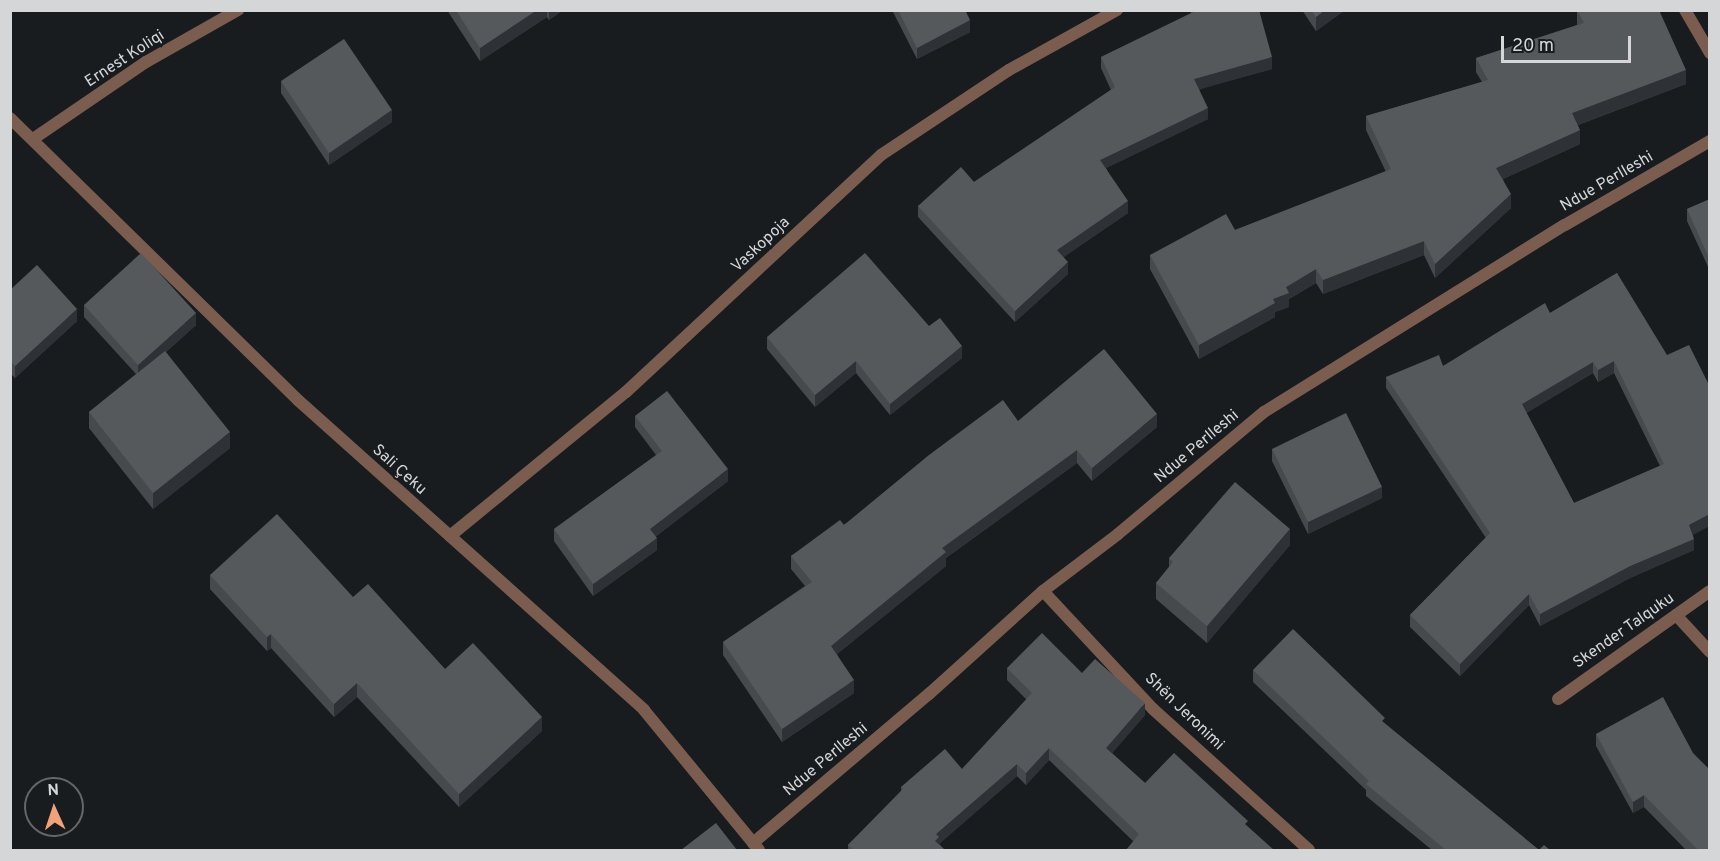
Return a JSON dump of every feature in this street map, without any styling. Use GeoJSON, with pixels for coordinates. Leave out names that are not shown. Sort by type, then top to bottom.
{"type":"FeatureCollection","features":[{"type":"Feature","properties":{"kind":"street","name":"Ernest Koliqi"},"geometry":{"type":"LineString","coordinates":[[33,140],[146,62],[238,10]]}},
{"type":"Feature","properties":{"kind":"street","name":"Vaskopoja"},"geometry":{"type":"LineString","coordinates":[[450,536],[626,392],[881,155],[1009,70],[1117,10]]}},
{"type":"Feature","properties":{"kind":"street"},"geometry":{"type":"LineString","coordinates":[[1685,10],[1710,53]]}},
{"type":"Feature","properties":{"kind":"street","name":"Sali Çeku"},"geometry":{"type":"LineString","coordinates":[[10,118],[299,401],[644,710],[756,847]]}},
{"type":"Feature","properties":{"kind":"street","name":"Ndue Perlleshi"},"geometry":{"type":"LineString","coordinates":[[756,847],[1043,591],[1118,534],[1264,412],[1565,225],[1710,141]]}},
{"type":"Feature","properties":{"kind":"street","name":"Shën Jeronimi"},"geometry":{"type":"LineString","coordinates":[[1043,591],[1154,709],[1309,850]]}},
{"type":"Feature","properties":{"kind":"street","name":"Skender Talquku"},"geometry":{"type":"LineString","coordinates":[[1558,699],[1710,591]]}},
{"type":"Feature","properties":{"kind":"street"},"geometry":{"type":"LineString","coordinates":[[1676,615],[1710,652]]}},
{"type":"Feature","properties":{"kind":"building"},"geometry":{"type":"Polygon","coordinates":[[[456,10],[537,10],[480,48],[456,10]]]}},
{"type":"Feature","properties":{"kind":"building"},"geometry":{"type":"Polygon","coordinates":[[[898,10],[965,10],[970,20],[917,48],[898,10]]]}},
{"type":"Feature","properties":{"kind":"building"},"geometry":{"type":"Polygon","coordinates":[[[1193,10],[1259,10],[1272,57],[1194,79],[1208,108],[1100,160],[1128,201],[1057,250],[1068,262],[1015,311],[918,206],[961,167],[974,182],[1115,87],[1101,57],[1194,12],[1193,10]]]}},
{"type":"Feature","properties":{"kind":"building"},"geometry":{"type":"Polygon","coordinates":[[[1311,10],[1325,10],[1316,17],[1311,10]]]}},
{"type":"Feature","properties":{"kind":"building"},"geometry":{"type":"Polygon","coordinates":[[[1577,10],[1659,10],[1686,70],[1572,113],[1580,130],[1496,168],[1511,194],[1435,264],[1424,241],[1323,280],[1316,269],[1286,287],[1289,293],[1273,299],[1275,303],[1199,345],[1150,255],[1226,214],[1235,230],[1391,169],[1366,116],[1488,80],[1476,58],[1584,23],[1577,10]]]}},
{"type":"Feature","properties":{"kind":"building"},"geometry":{"type":"Polygon","coordinates":[[[344,39],[392,110],[329,153],[281,81],[344,39]]]}},
{"type":"Feature","properties":{"kind":"building"},"geometry":{"type":"Polygon","coordinates":[[[1710,199],[1710,260],[1687,209],[1710,199]]]}},
{"type":"Feature","properties":{"kind":"building"},"geometry":{"type":"Polygon","coordinates":[[[141,253],[196,313],[138,365],[84,305],[141,253]]]}},
{"type":"Feature","properties":{"kind":"building"},"geometry":{"type":"Polygon","coordinates":[[[865,253],[929,326],[940,318],[962,346],[890,404],[856,361],[815,395],[767,337],[865,253]]]}},
{"type":"Feature","properties":{"kind":"building"},"geometry":{"type":"Polygon","coordinates":[[[37,265],[77,309],[15,366],[10,361],[10,290],[37,265]]]}},
{"type":"Feature","properties":{"kind":"building"},"geometry":{"type":"Polygon","coordinates":[[[1617,273],[1667,355],[1689,345],[1710,385],[1710,514],[1689,525],[1694,539],[1630,566],[1540,614],[1529,594],[1460,664],[1410,615],[1490,533],[1386,377],[1439,355],[1443,366],[1545,303],[1550,313],[1617,273]],[[1614,361],[1598,370],[1593,362],[1522,404],[1574,503],[1664,464],[1614,361]]]}},
{"type":"Feature","properties":{"kind":"building"},"geometry":{"type":"Polygon","coordinates":[[[1104,349],[1157,414],[1092,468],[1077,450],[942,548],[946,552],[831,646],[854,680],[782,729],[723,642],[812,582],[791,556],[840,520],[844,525],[929,455],[1003,400],[1018,421],[1104,349]]]}},
{"type":"Feature","properties":{"kind":"building"},"geometry":{"type":"Polygon","coordinates":[[[165,351],[230,432],[153,493],[89,412],[165,351]]]}},
{"type":"Feature","properties":{"kind":"building"},"geometry":{"type":"Polygon","coordinates":[[[667,391],[728,469],[650,529],[657,538],[593,584],[554,529],[662,451],[635,416],[667,391]]]}},
{"type":"Feature","properties":{"kind":"building"},"geometry":{"type":"Polygon","coordinates":[[[1346,413],[1382,487],[1308,522],[1272,449],[1346,413]]]}},
{"type":"Feature","properties":{"kind":"building"},"geometry":{"type":"Polygon","coordinates":[[[1235,482],[1290,529],[1207,626],[1156,583],[1173,562],[1169,558],[1235,482]]]}},
{"type":"Feature","properties":{"kind":"building"},"geometry":{"type":"Polygon","coordinates":[[[277,514],[353,597],[368,584],[445,669],[473,643],[542,717],[459,794],[357,683],[334,704],[271,634],[267,637],[210,575],[277,514]]]}},
{"type":"Feature","properties":{"kind":"building"},"geometry":{"type":"Polygon","coordinates":[[[1293,629],[1385,718],[1382,721],[1539,850],[1446,850],[1366,784],[1369,781],[1253,670],[1293,629]]]}},
{"type":"Feature","properties":{"kind":"building"},"geometry":{"type":"Polygon","coordinates":[[[1042,633],[1082,673],[1095,659],[1145,703],[1106,748],[1145,783],[1174,753],[1248,821],[1245,824],[1274,850],[1126,850],[1139,834],[1049,748],[1026,773],[1017,764],[936,834],[939,837],[935,841],[945,850],[854,850],[848,845],[903,789],[901,787],[945,749],[962,769],[1032,693],[1007,668],[1042,633]]]}},
{"type":"Feature","properties":{"kind":"building"},"geometry":{"type":"Polygon","coordinates":[[[1663,697],[1693,753],[1710,770],[1710,850],[1698,850],[1644,795],[1633,802],[1596,734],[1663,697]]]}},
{"type":"Feature","properties":{"kind":"building"},"geometry":{"type":"Polygon","coordinates":[[[716,823],[737,850],[681,850],[716,823]]]}},
{"type":"Feature","properties":{"kind":"building"},"geometry":{"type":"Polygon","coordinates":[[[1544,845],[1550,850],[1539,850],[1544,845]]]}}]}
